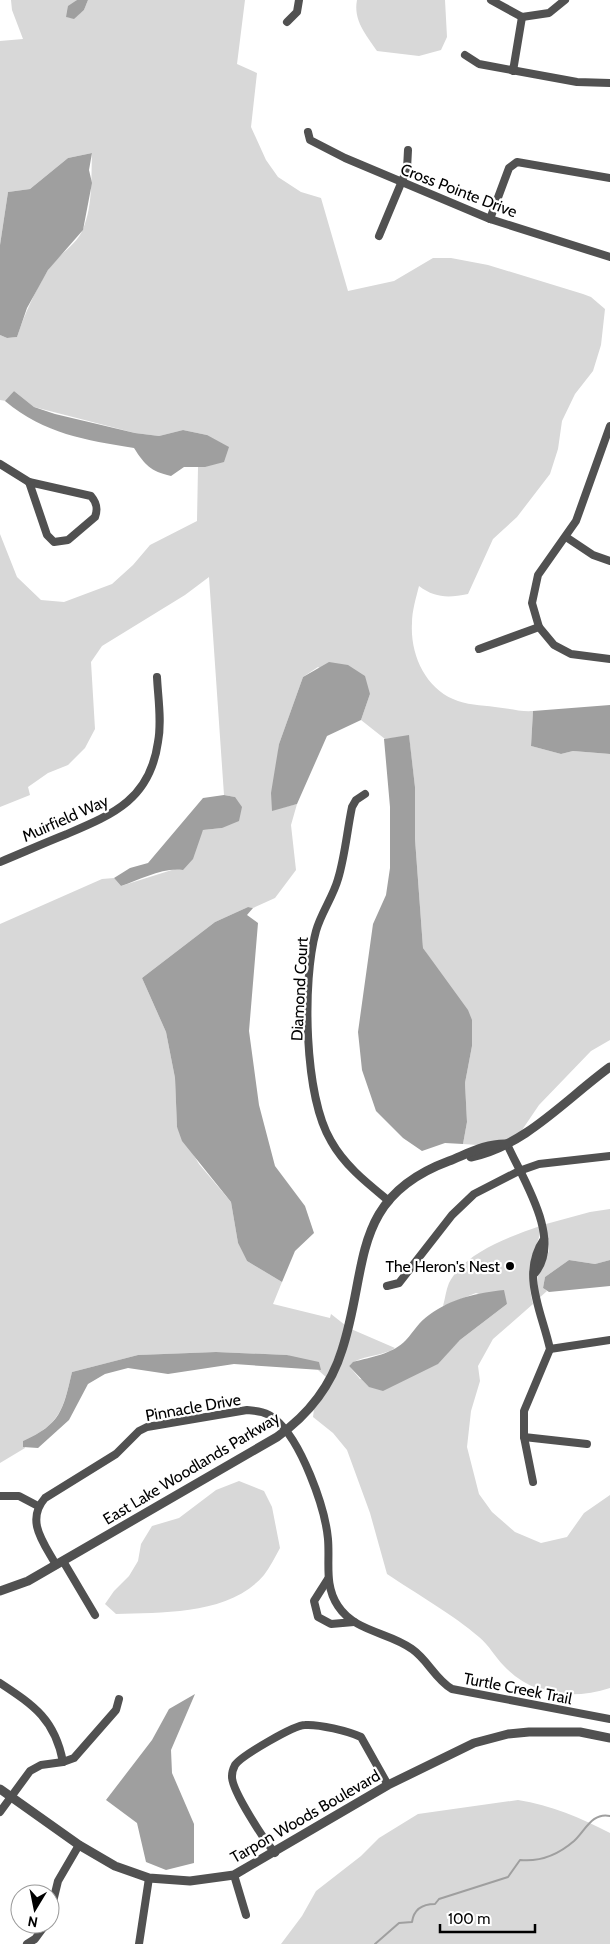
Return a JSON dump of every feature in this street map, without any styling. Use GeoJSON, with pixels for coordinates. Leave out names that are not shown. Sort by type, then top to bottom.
{"type":"FeatureCollection","features":[{"type":"Feature","properties":{"kind":"street"},"geometry":{"type":"LineString","coordinates":[[287,22],[297,12],[299,0]]}},
{"type":"Feature","properties":{"kind":"street"},"geometry":{"type":"LineString","coordinates":[[491,0],[522,17],[549,13],[565,0]]}},
{"type":"Feature","properties":{"kind":"street"},"geometry":{"type":"LineString","coordinates":[[513,71],[522,17]]}},
{"type":"Feature","properties":{"kind":"street"},"geometry":{"type":"LineString","coordinates":[[465,55],[478,64],[513,71],[577,82],[610,82]]}},
{"type":"Feature","properties":{"kind":"street","name":"Cross Pointe Drive"},"geometry":{"type":"LineString","coordinates":[[308,132],[310,140],[326,150],[490,219],[610,256]]}},
{"type":"Feature","properties":{"kind":"street"},"geometry":{"type":"LineString","coordinates":[[379,236],[402,182],[409,161],[408,150]]}},
{"type":"Feature","properties":{"kind":"street"},"geometry":{"type":"LineString","coordinates":[[490,219],[509,168],[517,162],[610,178]]}},
{"type":"Feature","properties":{"kind":"street"},"geometry":{"type":"LineString","coordinates":[[610,426],[576,520],[566,537],[540,569],[535,580],[532,603],[539,627],[550,642],[565,652],[593,659],[610,660]]}},
{"type":"Feature","properties":{"kind":"street"},"geometry":{"type":"LineString","coordinates":[[601,451],[610,454]]}},
{"type":"Feature","properties":{"kind":"street"},"geometry":{"type":"LineString","coordinates":[[0,464],[29,482],[91,496],[97,506],[94,517],[68,540],[54,542],[47,536],[29,482]]}},
{"type":"Feature","properties":{"kind":"street"},"geometry":{"type":"LineString","coordinates":[[566,537],[593,555],[610,561]]}},
{"type":"Feature","properties":{"kind":"street"},"geometry":{"type":"LineString","coordinates":[[479,649],[539,627]]}},
{"type":"Feature","properties":{"kind":"street","name":"Muirfield Way"},"geometry":{"type":"LineString","coordinates":[[0,862],[107,816],[132,797],[147,776],[158,744],[160,725],[157,677]]}},
{"type":"Feature","properties":{"kind":"street","name":"Diamond Court"},"geometry":{"type":"LineString","coordinates":[[365,794],[356,800],[352,808],[339,877],[316,930],[309,990],[308,1042],[315,1100],[330,1140],[355,1172],[389,1201]]}},
{"type":"Feature","properties":{"kind":"street","name":"East Lake Woodlands Parkway"},"geometry":{"type":"LineString","coordinates":[[0,1591],[28,1581],[286,1431],[314,1404],[334,1369],[344,1342],[366,1241],[373,1222],[402,1186],[422,1172],[480,1148],[506,1144],[523,1135],[610,1067]]}},
{"type":"Feature","properties":{"kind":"street"},"geometry":{"type":"LineString","coordinates":[[506,1144],[540,1216],[544,1239],[535,1258],[534,1293],[550,1349],[526,1403],[523,1423],[533,1482]]}},
{"type":"Feature","properties":{"kind":"street"},"geometry":{"type":"LineString","coordinates":[[387,1286],[399,1284],[462,1204],[489,1185],[519,1171],[551,1161],[610,1156]]}},
{"type":"Feature","properties":{"kind":"street"},"geometry":{"type":"LineString","coordinates":[[550,1349],[610,1340]]}},
{"type":"Feature","properties":{"kind":"street","name":"Pinnacle Drive"},"geometry":{"type":"LineString","coordinates":[[38,1506],[45,1498],[116,1454],[139,1431],[147,1427],[247,1410],[270,1416],[286,1431]]}},
{"type":"Feature","properties":{"kind":"street","name":"Turtle Creek Trail"},"geometry":{"type":"LineString","coordinates":[[286,1431],[312,1479],[325,1520],[328,1540],[328,1579],[338,1606],[354,1622],[414,1650],[442,1682],[452,1689],[610,1719]]}},
{"type":"Feature","properties":{"kind":"street"},"geometry":{"type":"LineString","coordinates":[[524,1437],[587,1444]]}},
{"type":"Feature","properties":{"kind":"street"},"geometry":{"type":"LineString","coordinates":[[0,1496],[19,1496],[38,1506],[35,1522],[38,1532],[95,1614]]}},
{"type":"Feature","properties":{"kind":"street","name":"Turtle Creek Trail"},"geometry":{"type":"LineString","coordinates":[[328,1579],[314,1601],[318,1617],[331,1624],[354,1622]]}},
{"type":"Feature","properties":{"kind":"street"},"geometry":{"type":"LineString","coordinates":[[0,1683],[27,1700],[43,1715],[56,1735],[63,1762]]}},
{"type":"Feature","properties":{"kind":"street"},"geometry":{"type":"LineString","coordinates":[[0,1812],[30,1771],[42,1765],[63,1762],[74,1758],[116,1710],[119,1699]]}},
{"type":"Feature","properties":{"kind":"street"},"geometry":{"type":"LineString","coordinates":[[275,1853],[264,1839],[234,1787],[232,1776],[235,1764],[245,1756],[295,1727],[304,1724],[353,1733],[361,1737],[388,1785]]}},
{"type":"Feature","properties":{"kind":"street","name":"Tarpon Woods Boulevard"},"geometry":{"type":"LineString","coordinates":[[0,1789],[79,1845],[115,1866],[149,1878],[190,1881],[234,1875],[275,1853],[388,1785],[474,1743],[508,1734],[580,1732],[610,1738]]}},
{"type":"Feature","properties":{"kind":"street"},"geometry":{"type":"LineString","coordinates":[[57,1884],[79,1845]]}},
{"type":"Feature","properties":{"kind":"street"},"geometry":{"type":"LineString","coordinates":[[234,1875],[246,1915]]}},
{"type":"Feature","properties":{"kind":"street"},"geometry":{"type":"LineString","coordinates":[[139,1944],[149,1878]]}},
{"type":"Feature","properties":{"kind":"street"},"geometry":{"type":"LineString","coordinates":[[27,1944],[36,1939],[39,1934]]}},
{"type":"Feature","properties":{"kind":"shaded area"},"geometry":{"type":"Polygon","coordinates":[[[11,0],[77,0],[66,17],[74,18],[84,10],[88,0],[245,0],[237,64],[257,73],[251,127],[266,160],[278,177],[301,192],[321,198],[348,291],[394,281],[433,258],[451,258],[488,265],[583,294],[591,297],[605,309],[601,345],[593,371],[575,394],[562,421],[558,449],[550,474],[517,517],[493,539],[468,594],[442,596],[431,593],[419,586],[414,604],[412,635],[421,668],[427,678],[443,694],[468,704],[533,711],[531,746],[561,754],[573,751],[610,754],[610,1040],[591,1051],[539,1105],[520,1133],[506,1140],[478,1145],[463,1144],[467,1122],[465,1083],[472,1046],[443,978],[423,948],[415,839],[415,787],[409,736],[385,739],[361,720],[370,694],[318,667],[303,677],[279,744],[272,810],[297,804],[291,825],[296,870],[275,898],[253,908],[248,907],[215,922],[142,978],[166,1032],[175,1078],[177,1127],[199,1164],[231,1202],[238,1243],[247,1261],[282,1282],[273,1304],[330,1318],[331,1314],[345,1325],[327,1378],[318,1370],[321,1370],[287,1355],[216,1352],[138,1355],[72,1372],[63,1406],[53,1421],[36,1435],[23,1441],[25,1448],[0,1463],[0,924],[102,879],[114,878],[121,886],[175,869],[203,830],[222,828],[235,797],[224,795],[209,577],[185,595],[102,646],[91,662],[95,729],[85,748],[68,765],[48,773],[28,787],[30,795],[0,807],[0,534],[17,577],[41,600],[64,602],[112,584],[133,565],[150,545],[197,521],[198,467],[205,467],[207,435],[183,430],[159,436],[135,433],[34,407],[14,391],[6,401],[0,400],[0,335],[7,338],[17,337],[23,319],[48,270],[80,235],[86,220],[90,201],[92,153],[68,158],[30,189],[8,192],[0,245],[0,41],[23,39],[12,10],[11,0]]]}},
{"type":"Feature","properties":{"kind":"shaded area"},"geometry":{"type":"Polygon","coordinates":[[[77,0],[88,0],[84,10],[74,19],[66,17],[68,6],[77,0]]]}},
{"type":"Feature","properties":{"kind":"shaded area"},"geometry":{"type":"Polygon","coordinates":[[[357,0],[445,0],[447,37],[441,50],[419,56],[377,51],[359,21],[356,7],[357,0]]]}},
{"type":"Feature","properties":{"kind":"shaded area"},"geometry":{"type":"Polygon","coordinates":[[[92,153],[89,170],[92,183],[83,230],[48,270],[27,308],[17,337],[7,338],[0,335],[0,245],[8,192],[30,189],[68,158],[92,153]]]}},
{"type":"Feature","properties":{"kind":"shaded area"},"geometry":{"type":"Polygon","coordinates":[[[14,391],[34,407],[55,414],[135,433],[159,436],[183,430],[207,435],[229,447],[224,462],[205,467],[184,467],[171,476],[158,472],[149,466],[141,459],[134,448],[66,434],[35,421],[5,401],[14,391]]]}},
{"type":"Feature","properties":{"kind":"shaded area"},"geometry":{"type":"Polygon","coordinates":[[[329,662],[348,665],[365,676],[370,694],[361,720],[327,736],[297,804],[272,811],[271,793],[279,744],[303,677],[329,662]]]}},
{"type":"Feature","properties":{"kind":"shaded area"},"geometry":{"type":"Polygon","coordinates":[[[610,705],[610,754],[573,751],[561,754],[531,746],[533,711],[610,705]]]}},
{"type":"Feature","properties":{"kind":"shaded area"},"geometry":{"type":"Polygon","coordinates":[[[409,735],[415,787],[415,839],[423,948],[468,1010],[472,1020],[472,1046],[465,1083],[467,1122],[463,1144],[445,1143],[422,1151],[403,1138],[376,1111],[362,1070],[358,1032],[373,924],[386,895],[390,868],[390,807],[384,739],[409,735]]]}},
{"type":"Feature","properties":{"kind":"shaded area"},"geometry":{"type":"Polygon","coordinates":[[[224,795],[235,797],[242,807],[239,821],[222,828],[203,830],[193,859],[183,870],[160,872],[121,886],[114,878],[130,868],[148,863],[203,798],[224,795]]]}},
{"type":"Feature","properties":{"kind":"shaded area"},"geometry":{"type":"Polygon","coordinates":[[[248,907],[253,908],[247,915],[258,923],[249,1031],[259,1105],[275,1166],[305,1206],[314,1233],[295,1251],[282,1282],[247,1261],[238,1243],[231,1202],[182,1141],[177,1127],[175,1078],[166,1032],[142,978],[215,922],[248,907]]]}},
{"type":"Feature","properties":{"kind":"shaded area"},"geometry":{"type":"Polygon","coordinates":[[[610,1209],[610,1260],[595,1264],[569,1260],[545,1277],[543,1288],[547,1291],[538,1299],[538,1276],[549,1251],[546,1224],[590,1212],[610,1209]]]}},
{"type":"Feature","properties":{"kind":"shaded area"},"geometry":{"type":"Polygon","coordinates":[[[540,1226],[539,1238],[532,1256],[530,1268],[533,1304],[493,1339],[478,1366],[480,1381],[471,1411],[467,1447],[479,1494],[492,1512],[515,1532],[541,1543],[567,1537],[584,1513],[610,1495],[610,1688],[582,1694],[554,1693],[527,1684],[504,1666],[486,1644],[469,1629],[387,1574],[370,1513],[347,1450],[333,1433],[313,1417],[314,1409],[324,1396],[351,1329],[395,1348],[353,1362],[349,1366],[360,1379],[416,1374],[437,1364],[460,1340],[507,1304],[476,1293],[443,1306],[449,1283],[456,1272],[477,1254],[489,1247],[540,1226]]]}},
{"type":"Feature","properties":{"kind":"shaded area"},"geometry":{"type":"Polygon","coordinates":[[[569,1260],[595,1264],[610,1260],[610,1286],[549,1292],[543,1288],[545,1277],[569,1260]]]}},
{"type":"Feature","properties":{"kind":"shaded area"},"geometry":{"type":"Polygon","coordinates":[[[504,1290],[507,1304],[460,1340],[438,1364],[383,1391],[369,1387],[349,1366],[353,1362],[395,1349],[406,1340],[425,1318],[447,1304],[474,1295],[504,1290]]]}},
{"type":"Feature","properties":{"kind":"shaded area"},"geometry":{"type":"Polygon","coordinates":[[[216,1352],[287,1355],[319,1362],[321,1370],[234,1364],[168,1374],[128,1368],[105,1374],[88,1384],[69,1420],[38,1448],[23,1447],[23,1441],[36,1435],[53,1422],[63,1406],[72,1372],[138,1355],[216,1352]]]}},
{"type":"Feature","properties":{"kind":"shaded area"},"geometry":{"type":"Polygon","coordinates":[[[239,1481],[264,1491],[272,1507],[280,1548],[264,1575],[250,1588],[233,1598],[195,1609],[116,1614],[105,1604],[114,1591],[129,1576],[138,1561],[141,1544],[152,1526],[179,1518],[216,1490],[239,1481]]]}},
{"type":"Feature","properties":{"kind":"shaded area"},"geometry":{"type":"Polygon","coordinates":[[[195,1694],[171,1750],[172,1773],[194,1824],[194,1863],[166,1870],[146,1862],[137,1823],[106,1800],[152,1740],[169,1709],[195,1694]]]}},
{"type":"Feature","properties":{"kind":"shaded area"},"geometry":{"type":"Polygon","coordinates":[[[518,1800],[566,1813],[610,1833],[610,1944],[281,1944],[302,1916],[316,1891],[361,1856],[379,1838],[418,1814],[518,1800]]]}},
{"type":"Feature","properties":{"kind":"waterway"},"geometry":{"type":"LineString","coordinates":[[375,1944],[399,1923],[412,1922],[415,1913],[420,1908],[435,1904],[439,1899],[508,1877],[520,1860],[535,1860],[556,1853],[574,1841],[589,1823],[598,1817],[610,1816]]}},
{"type":"Feature","properties":{"kind":"place","name":"The Heron's Nest"},"geometry":{"type":"Point","coordinates":[510,1266]}}]}
